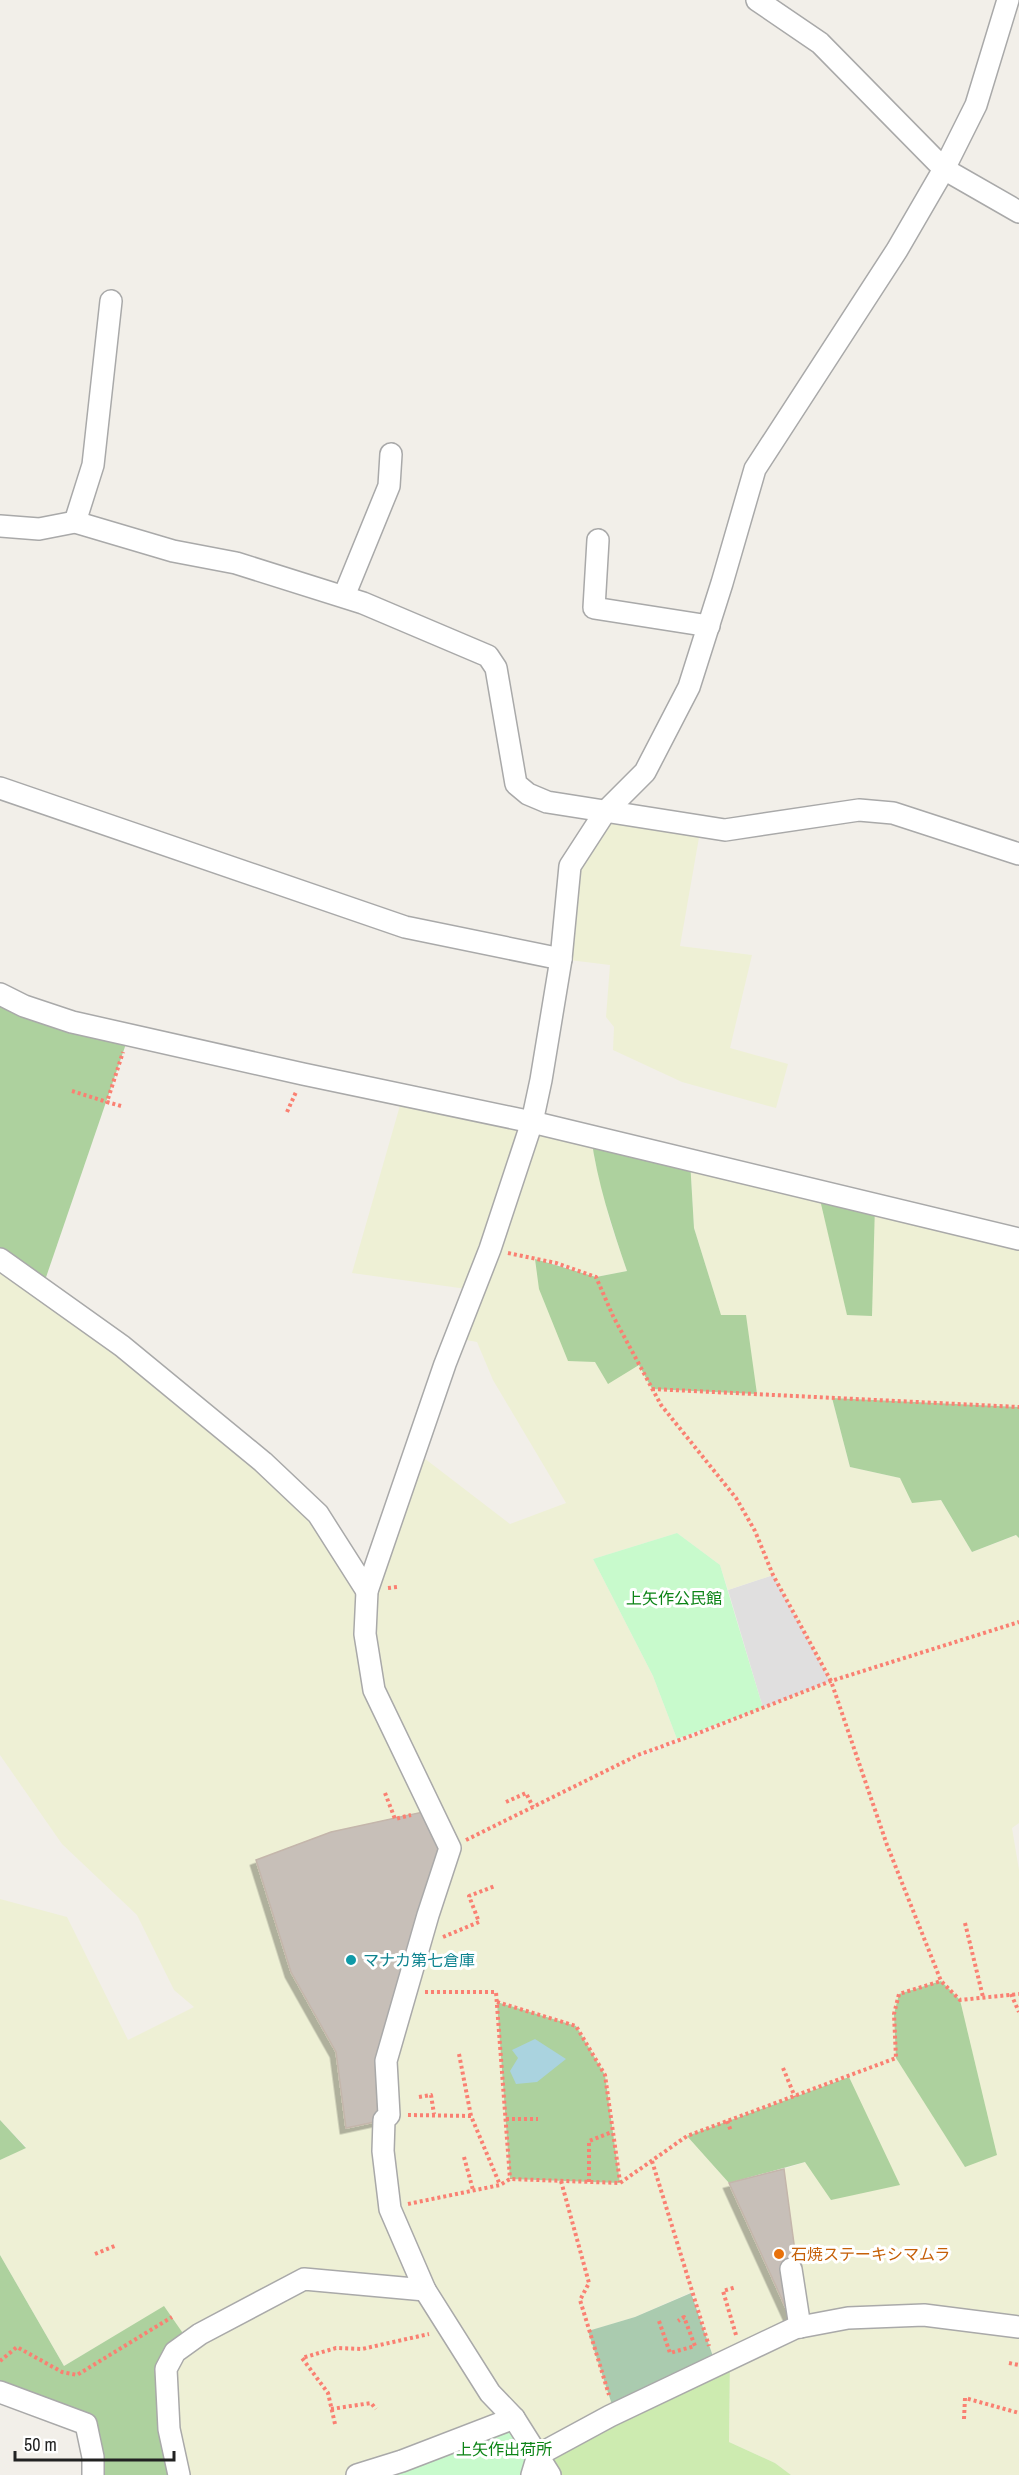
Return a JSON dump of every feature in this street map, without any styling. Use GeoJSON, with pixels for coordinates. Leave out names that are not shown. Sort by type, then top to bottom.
{"type":"FeatureCollection","features":[{"type":"Feature","properties":{"kind":"street"},"geometry":{"type":"LineString","coordinates":[[757,0],[820,43],[944,169],[1019,212]]}},
{"type":"Feature","properties":{"kind":"street"},"geometry":{"type":"LineString","coordinates":[[550,2475],[514,2418],[490,2393],[425,2290],[390,2208],[383,2151],[384,2120],[389,2115],[386,2061],[450,1848],[374,1690],[365,1634],[367,1591],[445,1364],[490,1249],[532,1122],[561,959],[570,866],[605,812],[645,772],[689,687],[755,469],[897,250],[944,169],[976,105],[1008,0]]}},
{"type":"Feature","properties":{"kind":"street"},"geometry":{"type":"LineString","coordinates":[[75,522],[93,465],[111,302]]}},
{"type":"Feature","properties":{"kind":"street"},"geometry":{"type":"LineString","coordinates":[[344,596],[389,486],[392,454]]}},
{"type":"Feature","properties":{"kind":"street"},"geometry":{"type":"LineString","coordinates":[[0,526],[39,529],[75,522],[173,551],[236,563],[344,596],[488,656],[496,669],[516,784],[528,794],[548,802],[725,830],[859,810],[893,813],[1019,854]]}},
{"type":"Feature","properties":{"kind":"street"},"geometry":{"type":"LineString","coordinates":[[598,540],[594,608],[709,626]]}},
{"type":"Feature","properties":{"kind":"street"},"geometry":{"type":"LineString","coordinates":[[0,788],[405,927],[561,959]]}},
{"type":"Feature","properties":{"kind":"street"},"geometry":{"type":"LineString","coordinates":[[0,994],[24,1006],[72,1022],[532,1122],[1019,1239]]}},
{"type":"Feature","properties":{"kind":"street"},"geometry":{"type":"LineString","coordinates":[[0,1259],[122,1346],[263,1462],[318,1514],[367,1591]]}},
{"type":"Feature","properties":{"kind":"street"},"geometry":{"type":"LineString","coordinates":[[791,2269],[800,2327]]}},
{"type":"Feature","properties":{"kind":"street"},"geometry":{"type":"LineString","coordinates":[[178,2475],[169,2429],[166,2369],[175,2352],[200,2334],[304,2279],[425,2290]]}},
{"type":"Feature","properties":{"kind":"street"},"geometry":{"type":"LineString","coordinates":[[532,2475],[538,2455],[615,2414],[800,2327],[848,2318],[924,2315],[1019,2326]]}},
{"type":"Feature","properties":{"kind":"street"},"geometry":{"type":"LineString","coordinates":[[0,2391],[86,2424],[93,2457],[93,2475]]}},
{"type":"Feature","properties":{"kind":"street"},"geometry":{"type":"LineString","coordinates":[[357,2475],[402,2461],[514,2418]]}},
{"type":"Feature","properties":{"kind":"path"},"geometry":{"type":"LineString","coordinates":[[107,1102],[129,1035]]}},
{"type":"Feature","properties":{"kind":"path"},"geometry":{"type":"LineString","coordinates":[[72,1091],[121,1106]]}},
{"type":"Feature","properties":{"kind":"path"},"geometry":{"type":"LineString","coordinates":[[490,1249],[556,1263],[596,1277],[613,1316],[661,1405],[736,1498],[755,1531],[773,1575],[831,1681],[886,1845],[941,1981],[960,2000],[1019,1994]]}},
{"type":"Feature","properties":{"kind":"path"},"geometry":{"type":"LineString","coordinates":[[652,1389],[1019,1407]]}},
{"type":"Feature","properties":{"kind":"path"},"geometry":{"type":"LineString","coordinates":[[450,1848],[638,1755],[831,1681],[1019,1622]]}},
{"type":"Feature","properties":{"kind":"path"},"geometry":{"type":"LineString","coordinates":[[385,1793],[394,1819],[432,1810]]}},
{"type":"Feature","properties":{"kind":"path"},"geometry":{"type":"LineString","coordinates":[[506,1802],[526,1793],[533,1807]]}},
{"type":"Feature","properties":{"kind":"path"},"geometry":{"type":"LineString","coordinates":[[419,1947],[479,1922],[469,1896],[495,1886]]}},
{"type":"Feature","properties":{"kind":"path"},"geometry":{"type":"LineString","coordinates":[[965,1923],[983,1997]]}},
{"type":"Feature","properties":{"kind":"path"},"geometry":{"type":"LineString","coordinates":[[390,2208],[500,2185],[510,2180],[620,2183],[687,2136],[896,2058],[894,2014],[899,1994],[941,1981]]}},
{"type":"Feature","properties":{"kind":"path"},"geometry":{"type":"LineString","coordinates":[[406,1991],[496,1992],[510,2180]]}},
{"type":"Feature","properties":{"kind":"path"},"geometry":{"type":"LineString","coordinates":[[1011,1994],[1019,2012]]}},
{"type":"Feature","properties":{"kind":"path"},"geometry":{"type":"LineString","coordinates":[[497,2002],[576,2026],[604,2074],[620,2183]]}},
{"type":"Feature","properties":{"kind":"path"},"geometry":{"type":"LineString","coordinates":[[459,2054],[471,2116],[500,2185]]}},
{"type":"Feature","properties":{"kind":"path"},"geometry":{"type":"LineString","coordinates":[[783,2068],[795,2097]]}},
{"type":"Feature","properties":{"kind":"path"},"geometry":{"type":"LineString","coordinates":[[419,2097],[431,2095],[434,2114]]}},
{"type":"Feature","properties":{"kind":"path"},"geometry":{"type":"LineString","coordinates":[[389,2115],[471,2116]]}},
{"type":"Feature","properties":{"kind":"path"},"geometry":{"type":"LineString","coordinates":[[506,2120],[538,2119]]}},
{"type":"Feature","properties":{"kind":"path"},"geometry":{"type":"LineString","coordinates":[[728,2121],[731,2131]]}},
{"type":"Feature","properties":{"kind":"path"},"geometry":{"type":"LineString","coordinates":[[589,2182],[589,2140],[612,2132]]}},
{"type":"Feature","properties":{"kind":"path"},"geometry":{"type":"LineString","coordinates":[[464,2157],[473,2190]]}},
{"type":"Feature","properties":{"kind":"path"},"geometry":{"type":"LineString","coordinates":[[652,2161],[716,2365]]}},
{"type":"Feature","properties":{"kind":"path"},"geometry":{"type":"LineString","coordinates":[[561,2181],[589,2283],[580,2300],[600,2377],[615,2414]]}},
{"type":"Feature","properties":{"kind":"path"},"geometry":{"type":"LineString","coordinates":[[95,2254],[117,2245]]}},
{"type":"Feature","properties":{"kind":"path"},"geometry":{"type":"LineString","coordinates":[[736,2286],[723,2291],[741,2353]]}},
{"type":"Feature","properties":{"kind":"path"},"geometry":{"type":"LineString","coordinates":[[0,2361],[17,2347],[62,2372],[77,2375],[172,2317]]}},
{"type":"Feature","properties":{"kind":"path"},"geometry":{"type":"LineString","coordinates":[[659,2321],[670,2353],[695,2346],[684,2317],[678,2321]]}},
{"type":"Feature","properties":{"kind":"path"},"geometry":{"type":"LineString","coordinates":[[335,2424],[328,2393],[302,2358],[336,2348],[362,2349],[450,2329]]}},
{"type":"Feature","properties":{"kind":"path"},"geometry":{"type":"LineString","coordinates":[[1009,2363],[1019,2365]]}},
{"type":"Feature","properties":{"kind":"path"},"geometry":{"type":"LineString","coordinates":[[964,2419],[964,2398],[1019,2413]]}},
{"type":"Feature","properties":{"kind":"path"},"geometry":{"type":"LineString","coordinates":[[332,2409],[371,2403],[376,2409]]}},
{"type":"Feature","properties":{"kind":"shaded area"},"geometry":{"type":"Polygon","coordinates":[[[773,1575],[831,1681],[763,1708],[728,1590],[773,1575]]]}},
{"type":"Feature","properties":{"kind":"green space"},"geometry":{"type":"Polygon","coordinates":[[[605,812],[701,826],[680,946],[752,955],[730,1048],[788,1064],[776,1108],[682,1082],[613,1050],[614,1027],[606,1017],[610,965],[561,959],[570,866],[605,812]]]}},
{"type":"Feature","properties":{"kind":"green space"},"geometry":{"type":"Polygon","coordinates":[[[0,994],[129,1035],[42,1289],[0,1259],[0,994]]]}},
{"type":"Feature","properties":{"kind":"green space"},"geometry":{"type":"Polygon","coordinates":[[[403,1095],[591,1136],[610,1221],[627,1271],[596,1277],[556,1263],[535,1259],[595,1361],[639,1365],[653,1389],[721,1316],[694,1228],[690,1160],[1019,1239],[1019,1407],[832,1398],[850,1467],[900,1478],[941,1500],[972,1552],[1017,1535],[1019,1538],[1019,1823],[1012,1828],[1019,1870],[1019,2475],[791,2475],[775,2463],[729,2442],[730,2359],[716,2365],[692,2292],[635,2317],[589,2331],[615,2414],[538,2455],[392,2463],[398,2475],[179,2475],[164,2307],[64,2366],[0,2255],[0,2160],[26,2147],[0,2120],[0,1899],[67,1917],[128,2040],[194,2007],[174,1990],[137,1915],[62,1844],[0,1755],[0,1259],[263,1462],[366,1590],[415,1448],[424,1458],[510,1524],[566,1503],[493,1380],[477,1342],[455,1338],[474,1290],[352,1273],[403,1095]],[[677,1533],[593,1559],[653,1676],[677,1739],[613,1768],[830,1681],[773,1575],[728,1590],[720,1565],[677,1533]],[[331,1832],[257,1860],[291,1972],[336,2052],[346,2128],[384,2120],[331,1832]],[[497,2002],[510,2179],[620,2183],[605,2075],[538,2015],[497,2002]],[[848,2077],[688,2136],[729,2183],[805,2326],[784,2169],[805,2162],[848,2077]]]}},
{"type":"Feature","properties":{"kind":"green space"},"geometry":{"type":"Polygon","coordinates":[[[591,1136],[690,1160],[694,1228],[721,1315],[746,1315],[757,1394],[652,1389],[639,1365],[608,1384],[595,1362],[568,1361],[539,1289],[535,1259],[596,1277],[627,1271],[601,1187],[591,1136]]]}},
{"type":"Feature","properties":{"kind":"green space"},"geometry":{"type":"Polygon","coordinates":[[[818,1191],[875,1204],[872,1316],[847,1315],[818,1191]]]}},
{"type":"Feature","properties":{"kind":"green space"},"geometry":{"type":"Polygon","coordinates":[[[832,1398],[1019,1407],[1019,1538],[1016,1535],[972,1552],[941,1500],[912,1503],[900,1478],[850,1467],[832,1398]]]}},
{"type":"Feature","properties":{"kind":"green space","name":"上矢作公民館"},"geometry":{"type":"Polygon","coordinates":[[[677,1533],[720,1565],[763,1708],[677,1739],[653,1676],[593,1559],[677,1533]]]}},
{"type":"Feature","properties":{"kind":"green space"},"geometry":{"type":"Polygon","coordinates":[[[941,1981],[960,2000],[997,2155],[965,2167],[896,2058],[894,2014],[899,1994],[941,1981]]]}},
{"type":"Feature","properties":{"kind":"green space"},"geometry":{"type":"Polygon","coordinates":[[[497,2002],[576,2026],[605,2075],[620,2183],[510,2179],[497,2002]]]}},
{"type":"Feature","properties":{"kind":"green space"},"geometry":{"type":"Polygon","coordinates":[[[849,2077],[900,2185],[831,2200],[805,2162],[729,2183],[687,2136],[849,2077]]]}},
{"type":"Feature","properties":{"kind":"green space"},"geometry":{"type":"Polygon","coordinates":[[[0,2120],[26,2148],[0,2160],[0,2120]]]}},
{"type":"Feature","properties":{"kind":"green space"},"geometry":{"type":"Polygon","coordinates":[[[0,2255],[64,2366],[164,2306],[189,2342],[175,2352],[179,2475],[93,2475],[86,2424],[0,2392],[0,2255]]]}},
{"type":"Feature","properties":{"kind":"green space"},"geometry":{"type":"Polygon","coordinates":[[[691,2293],[716,2365],[615,2414],[588,2331],[635,2317],[691,2293]]]}},
{"type":"Feature","properties":{"kind":"green space"},"geometry":{"type":"Polygon","coordinates":[[[730,2358],[729,2442],[775,2463],[791,2475],[532,2475],[538,2455],[730,2358]]]}},
{"type":"Feature","properties":{"kind":"green space","name":"上矢作出荷所"},"geometry":{"type":"Polygon","coordinates":[[[514,2418],[538,2455],[532,2475],[398,2475],[392,2463],[514,2418]]]}},
{"type":"Feature","properties":{"kind":"water"},"geometry":{"type":"Polygon","coordinates":[[[535,2039],[566,2059],[537,2082],[516,2084],[510,2071],[518,2058],[512,2050],[535,2039]]]}},
{"type":"Feature","properties":{"kind":"building","name":"マナカ第七倉庫"},"geometry":{"type":"Polygon","coordinates":[[[432,1810],[450,1848],[386,2061],[384,2120],[346,2128],[336,2052],[291,1972],[256,1860],[331,1832],[432,1810]]]}},
{"type":"Feature","properties":{"kind":"building","name":"石焼ステーキシマムラ"},"geometry":{"type":"Polygon","coordinates":[[[784,2169],[805,2326],[795,2328],[729,2183],[784,2169]]]}},
{"type":"Feature","properties":{"kind":"place","name":"マナカ第七倉庫"},"geometry":{"type":"Point","coordinates":[351,1960]}},
{"type":"Feature","properties":{"kind":"place","name":"石焼ステーキシマムラ"},"geometry":{"type":"Point","coordinates":[779,2254]}}]}
